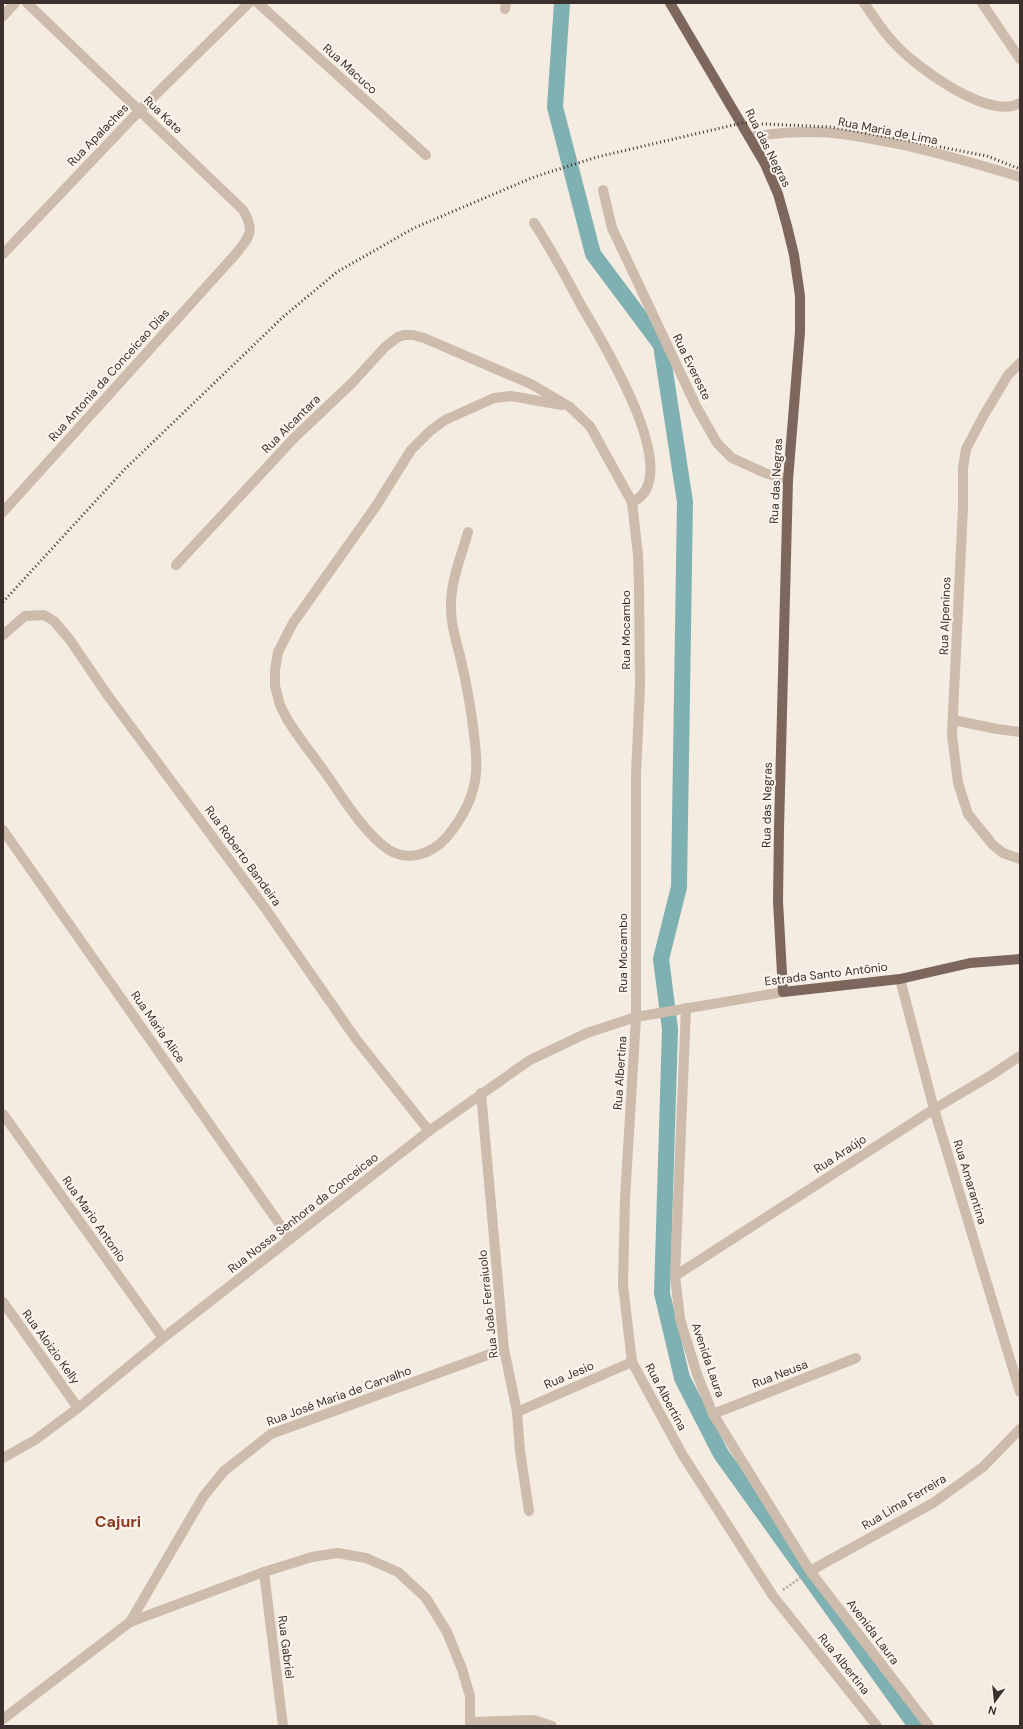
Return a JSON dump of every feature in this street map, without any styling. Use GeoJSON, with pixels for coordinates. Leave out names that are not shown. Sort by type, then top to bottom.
{"type":"FeatureCollection","features":[{"type":"Feature","properties":{"kind":"main road","name":"Rua das Negras"},"geometry":{"type":"LineString","coordinates":[[670,3],[765,164],[778,194],[794,255],[800,296],[800,332],[788,480],[778,901],[783,992]]}},
{"type":"Feature","properties":{"kind":"main road","name":"Estrada Santo Antônio"},"geometry":{"type":"LineString","coordinates":[[783,992],[900,978],[970,963],[1020,959]]}},
{"type":"Feature","properties":{"kind":"street"},"geometry":{"type":"LineString","coordinates":[[3,16],[15,3]]}},
{"type":"Feature","properties":{"kind":"street","name":"Rua Kate"},"geometry":{"type":"LineString","coordinates":[[27,3],[243,210],[250,222],[249,236],[234,256]]}},
{"type":"Feature","properties":{"kind":"street","name":"Rua Apalaches"},"geometry":{"type":"LineString","coordinates":[[3,254],[140,110],[249,3]]}},
{"type":"Feature","properties":{"kind":"street","name":"Rua Macuco"},"geometry":{"type":"LineString","coordinates":[[258,3],[426,155]]}},
{"type":"Feature","properties":{"kind":"street"},"geometry":{"type":"LineString","coordinates":[[864,3],[894,44],[914,62],[956,90],[979,101],[992,104],[1010,106],[1020,102]]}},
{"type":"Feature","properties":{"kind":"street"},"geometry":{"type":"LineString","coordinates":[[982,3],[1020,59]]}},
{"type":"Feature","properties":{"kind":"street","name":"Rua Maria de Lima"},"geometry":{"type":"LineString","coordinates":[[749,136],[780,132],[811,132],[855,136],[940,154],[1020,177]]}},
{"type":"Feature","properties":{"kind":"street","name":"Rua Evereste"},"geometry":{"type":"LineString","coordinates":[[603,190],[612,228],[696,406],[717,443],[725,452],[739,461],[765,473],[788,480]]}},
{"type":"Feature","properties":{"kind":"street"},"geometry":{"type":"LineString","coordinates":[[534,223],[552,249],[619,372],[640,418],[649,448],[650,477],[645,492],[640,498],[632,502]]}},
{"type":"Feature","properties":{"kind":"street","name":"Rua Antonia da Conceicao Dias"},"geometry":{"type":"LineString","coordinates":[[3,512],[234,256]]}},
{"type":"Feature","properties":{"kind":"street","name":"Rua Alcantara"},"geometry":{"type":"LineString","coordinates":[[176,565],[294,438],[353,382],[385,347],[398,337],[413,335],[439,345]]}},
{"type":"Feature","properties":{"kind":"street","name":"Rua Mocambo"},"geometry":{"type":"LineString","coordinates":[[439,345],[531,384],[570,406],[590,426],[632,502],[638,555],[640,686],[636,775],[636,1017]]}},
{"type":"Feature","properties":{"kind":"street","name":"Rua Alpeninos"},"geometry":{"type":"LineString","coordinates":[[1020,363],[1008,375],[966,449],[963,468],[963,507],[952,735],[956,774],[961,796],[968,814],[993,845],[1003,853],[1020,859]]}},
{"type":"Feature","properties":{"kind":"street"},"geometry":{"type":"LineString","coordinates":[[468,532],[455,579],[450,610],[453,631],[473,716],[476,772],[473,789],[467,807],[454,829],[442,842],[431,851],[421,855],[400,854],[389,850],[354,814],[298,738],[280,705],[275,686],[275,670],[278,652],[293,623],[376,506],[411,450],[430,431],[445,420],[494,398],[511,396],[570,406]]}},
{"type":"Feature","properties":{"kind":"street","name":"Rua Roberto Bandeira"},"geometry":{"type":"LineString","coordinates":[[3,635],[25,616],[44,615],[54,621],[70,640],[106,693],[265,908],[356,1039],[429,1131]]}},
{"type":"Feature","properties":{"kind":"street"},"geometry":{"type":"LineString","coordinates":[[953,720],[1020,732]]}},
{"type":"Feature","properties":{"kind":"street","name":"Rua Maria Alice"},"geometry":{"type":"LineString","coordinates":[[3,830],[290,1238]]}},
{"type":"Feature","properties":{"kind":"street","name":"Rua Amarantina"},"geometry":{"type":"LineString","coordinates":[[900,978],[934,1109],[1020,1392]]}},
{"type":"Feature","properties":{"kind":"street","name":"Estrada Santo Antônio"},"geometry":{"type":"LineString","coordinates":[[636,1017],[783,992]]}},
{"type":"Feature","properties":{"kind":"street","name":"Avenida Laura"},"geometry":{"type":"LineString","coordinates":[[686,1008],[675,1276],[680,1319],[697,1374],[714,1414],[810,1571],[929,1726]]}},
{"type":"Feature","properties":{"kind":"street","name":"Rua Nossa Senhora da Conceicao"},"geometry":{"type":"LineString","coordinates":[[3,1458],[35,1440],[78,1408],[163,1338],[290,1238],[481,1093],[530,1060],[587,1033],[636,1017]]}},
{"type":"Feature","properties":{"kind":"street","name":"Rua Albertina"},"geometry":{"type":"LineString","coordinates":[[636,1017],[625,1199],[623,1285],[632,1362],[682,1454],[773,1596],[877,1726]]}},
{"type":"Feature","properties":{"kind":"street","name":"Rua Araújo"},"geometry":{"type":"LineString","coordinates":[[675,1276],[934,1109],[990,1076],[1020,1056]]}},
{"type":"Feature","properties":{"kind":"street","name":"Rua João Ferraiuolo"},"geometry":{"type":"LineString","coordinates":[[481,1093],[504,1349],[517,1412],[520,1451],[529,1512]]}},
{"type":"Feature","properties":{"kind":"street","name":"Rua Mario Antonio"},"geometry":{"type":"LineString","coordinates":[[3,1114],[163,1338]]}},
{"type":"Feature","properties":{"kind":"street","name":"Rua Aloizio Kelly"},"geometry":{"type":"LineString","coordinates":[[3,1302],[78,1408]]}},
{"type":"Feature","properties":{"kind":"street","name":"Rua José Maria de Carvalho"},"geometry":{"type":"LineString","coordinates":[[130,1622],[203,1497],[224,1471],[271,1434],[504,1349]]}},
{"type":"Feature","properties":{"kind":"street","name":"Rua Neusa"},"geometry":{"type":"LineString","coordinates":[[714,1414],[856,1358]]}},
{"type":"Feature","properties":{"kind":"street","name":"Rua Jesio"},"geometry":{"type":"LineString","coordinates":[[517,1412],[632,1362]]}},
{"type":"Feature","properties":{"kind":"street","name":"Rua Lima Ferreira"},"geometry":{"type":"LineString","coordinates":[[810,1571],[933,1503],[983,1467],[1020,1429]]}},
{"type":"Feature","properties":{"kind":"street","name":"Rua José Maria de Carvalho"},"geometry":{"type":"LineString","coordinates":[[3,1719],[130,1622],[264,1572],[312,1556],[337,1553],[366,1558],[398,1572],[426,1598],[447,1632],[462,1669],[470,1696],[470,1724]]}},
{"type":"Feature","properties":{"kind":"street","name":"Rua Gabriel"},"geometry":{"type":"LineString","coordinates":[[264,1572],[283,1726]]}},
{"type":"Feature","properties":{"kind":"street"},"geometry":{"type":"LineString","coordinates":[[470,1724],[534,1720],[552,1726]]}},
{"type":"Feature","properties":{"kind":"path"},"geometry":{"type":"LineString","coordinates":[[782,1590],[810,1571]]}},
{"type":"Feature","properties":{"kind":"waterway"},"geometry":{"type":"LineString","coordinates":[[562,3],[555,107],[593,254],[661,345],[685,502],[679,887],[661,959],[670,1029],[662,1293],[682,1378],[721,1454],[916,1726]]}},
{"type":"Feature","properties":{"kind":"railway"},"geometry":{"type":"LineString","coordinates":[[3,602],[125,469],[283,317],[337,272],[414,228],[534,177],[597,157],[742,123],[831,127],[987,156],[1020,169]]}},
{"type":"Feature","properties":{"kind":"district","name":"Cajuri"},"geometry":{"type":"Point","coordinates":[118,1521]}}]}
